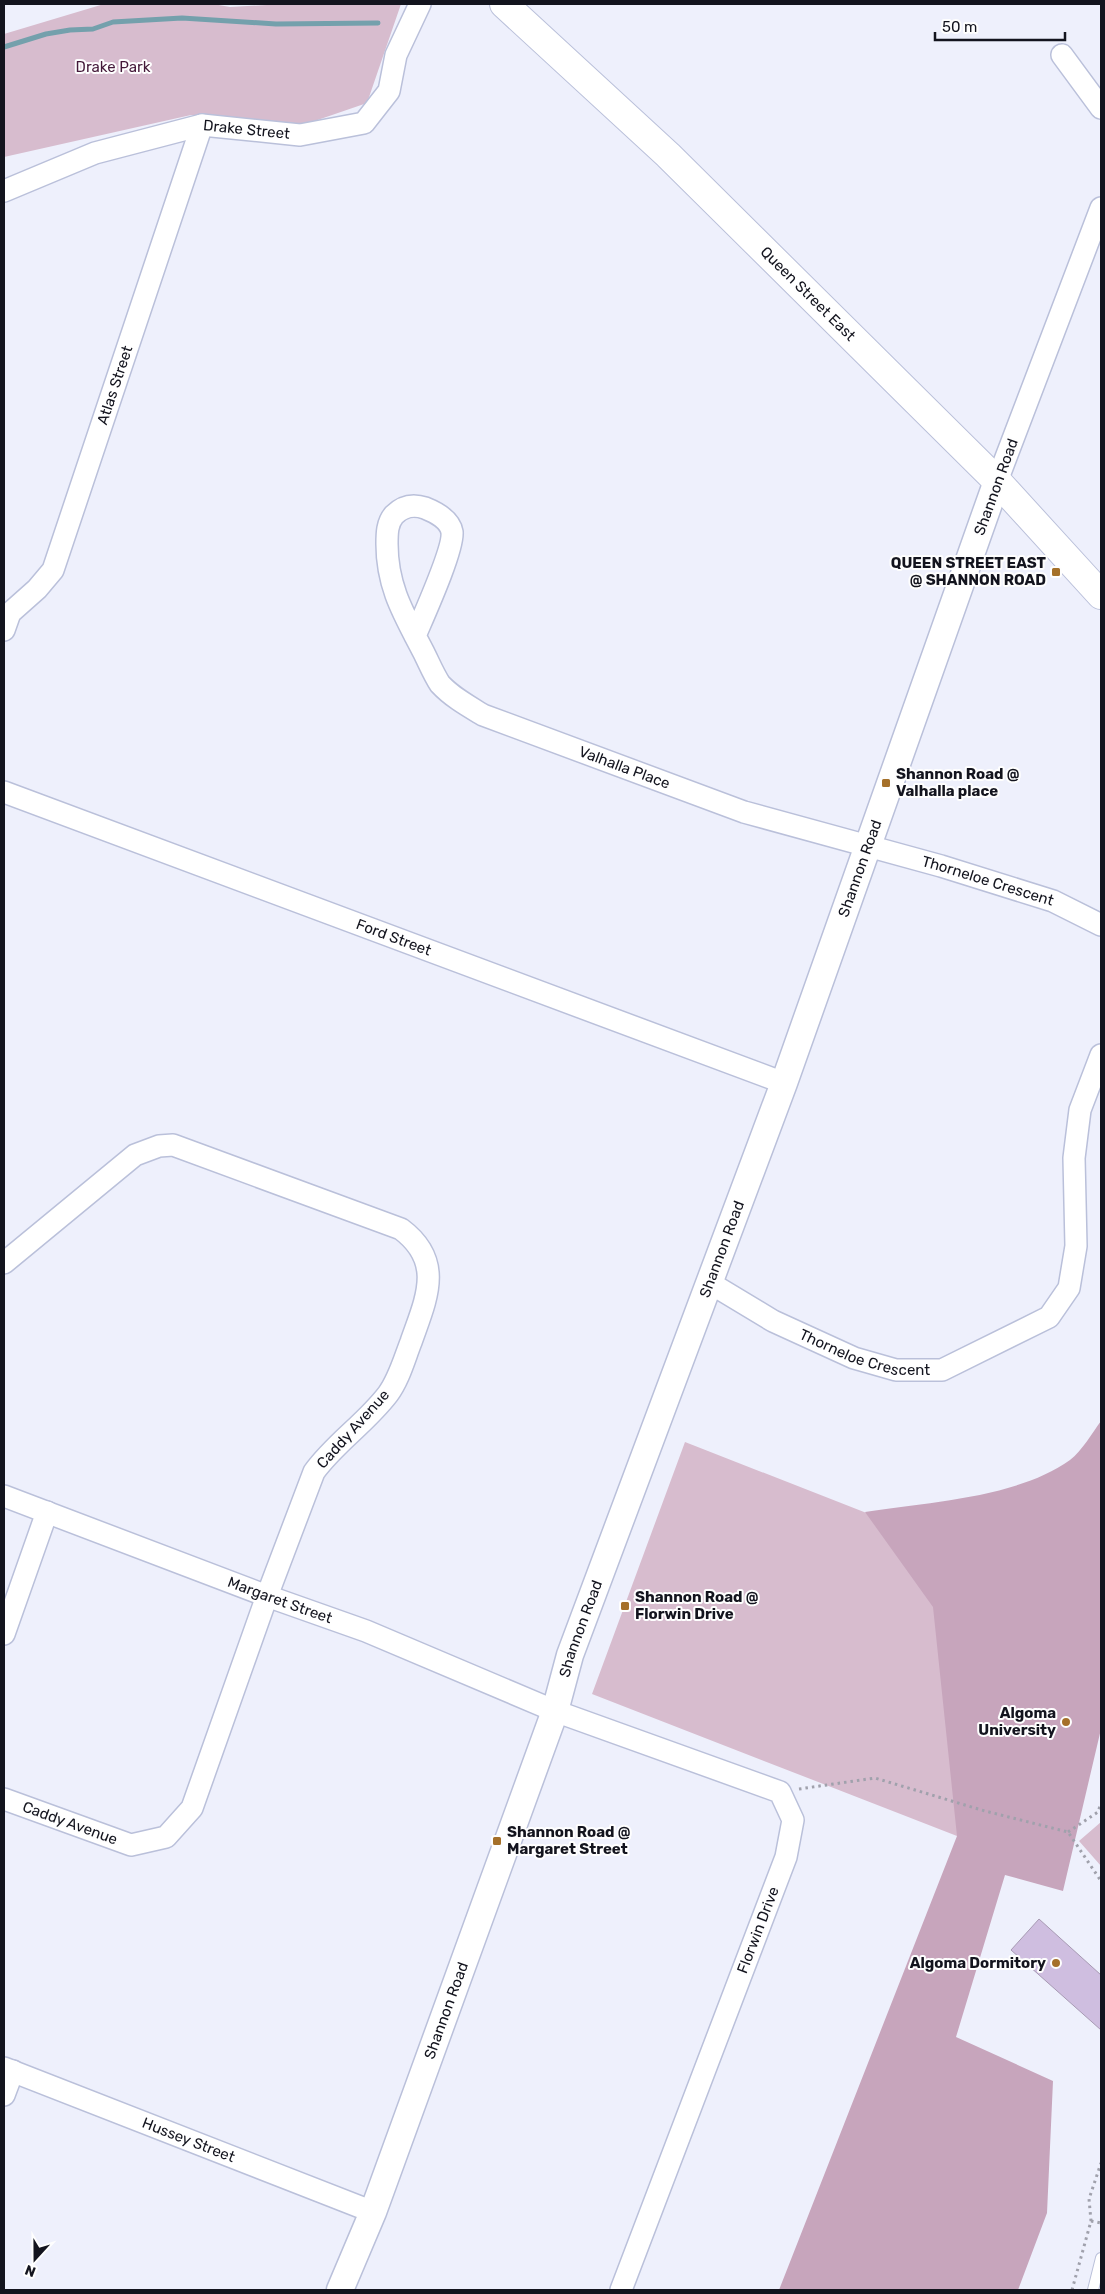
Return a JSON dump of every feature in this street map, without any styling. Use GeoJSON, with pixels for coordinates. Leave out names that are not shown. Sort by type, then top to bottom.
{"type":"FeatureCollection","features":[{"type":"Feature","properties":{"kind":"main road","name":"Queen Street East"},"geometry":{"type":"LineString","coordinates":[[504,4],[668,155],[997,481],[1101,595]]}},
{"type":"Feature","properties":{"kind":"street","name":"Drake Street"},"geometry":{"type":"LineString","coordinates":[[4,191],[95,153],[202,125],[300,136],[364,123],[389,92],[396,55],[420,4]]}},
{"type":"Feature","properties":{"kind":"street"},"geometry":{"type":"LineString","coordinates":[[1062,55],[1101,108]]}},
{"type":"Feature","properties":{"kind":"street","name":"Atlas Street"},"geometry":{"type":"LineString","coordinates":[[5,624],[10,613],[37,589],[53,570],[202,125]]}},
{"type":"Feature","properties":{"kind":"street","name":"Shannon Road"},"geometry":{"type":"LineString","coordinates":[[340,2290],[373,2212],[554,1711],[570,1655],[784,1083],[997,481],[1101,208]]}},
{"type":"Feature","properties":{"kind":"street","name":"Valhalla Place"},"geometry":{"type":"LineString","coordinates":[[415,636],[437,584],[452,532],[444,519],[419,506],[406,506],[393,516],[387,528],[387,562],[395,596],[415,636],[440,683],[460,702],[483,715],[744,812],[869,846]]}},
{"type":"Feature","properties":{"kind":"street","name":"Ford Street"},"geometry":{"type":"LineString","coordinates":[[4,792],[784,1083]]}},
{"type":"Feature","properties":{"kind":"street","name":"Thorneloe Crescent"},"geometry":{"type":"LineString","coordinates":[[869,846],[1053,901],[1101,925]]}},
{"type":"Feature","properties":{"kind":"street","name":"Thorneloe Crescent"},"geometry":{"type":"LineString","coordinates":[[710,1283],[773,1321],[854,1358],[896,1370],[942,1370],[1049,1316],[1069,1288],[1076,1246],[1074,1158],[1080,1110],[1101,1055]]}},
{"type":"Feature","properties":{"kind":"street","name":"Caddy Avenue"},"geometry":{"type":"LineString","coordinates":[[4,1263],[136,1155],[159,1146],[173,1145],[401,1229],[422,1250],[428,1267],[430,1284],[426,1300],[396,1380],[388,1395],[326,1456],[314,1472],[267,1596],[192,1808],[166,1836],[131,1845],[4,1799]]}},
{"type":"Feature","properties":{"kind":"street","name":"Margaret Street"},"geometry":{"type":"LineString","coordinates":[[4,1496],[267,1596],[366,1631],[554,1711]]}},
{"type":"Feature","properties":{"kind":"street"},"geometry":{"type":"LineString","coordinates":[[4,1634],[47,1512]]}},
{"type":"Feature","properties":{"kind":"street"},"geometry":{"type":"LineString","coordinates":[[554,1711],[780,1792]]}},
{"type":"Feature","properties":{"kind":"street","name":"Florwin Drive"},"geometry":{"type":"LineString","coordinates":[[621,2290],[786,1857],[793,1820],[780,1792]]}},
{"type":"Feature","properties":{"kind":"street"},"geometry":{"type":"LineString","coordinates":[[4,2095],[8,2069]]}},
{"type":"Feature","properties":{"kind":"street","name":"Hussey Street"},"geometry":{"type":"LineString","coordinates":[[8,2069],[373,2212]]}},
{"type":"Feature","properties":{"kind":"lane"},"geometry":{"type":"LineString","coordinates":[[1093,2290],[1101,2258]]}},
{"type":"Feature","properties":{"kind":"path"},"geometry":{"type":"LineString","coordinates":[[780,1792],[876,1778],[985,1811],[1068,1832],[1101,1881]]}},
{"type":"Feature","properties":{"kind":"path"},"geometry":{"type":"LineString","coordinates":[[1068,1832],[1098,1812],[1101,1803]]}},
{"type":"Feature","properties":{"kind":"path"},"geometry":{"type":"LineString","coordinates":[[1072,2290],[1091,2221],[1089,2199],[1101,2163]]}},
{"type":"Feature","properties":{"kind":"path"},"geometry":{"type":"LineString","coordinates":[[1091,2221],[1101,2223]]}},
{"type":"Feature","properties":{"kind":"green space","name":"Drake Park"},"geometry":{"type":"Polygon","coordinates":[[[104,4],[213,4],[230,7],[283,4],[401,4],[367,103],[303,125],[191,115],[4,157],[4,34],[104,4]]]}},
{"type":"Feature","properties":{"kind":"green space"},"geometry":{"type":"Polygon","coordinates":[[[685,1442],[1048,1584],[957,1836],[592,1694],[685,1442]]]}},
{"type":"Feature","properties":{"kind":"green space"},"geometry":{"type":"Polygon","coordinates":[[[1101,1822],[1101,1866],[1079,1841],[1101,1822]]]}},
{"type":"Feature","properties":{"kind":"shaded area"},"geometry":{"type":"Polygon","coordinates":[[[1101,1421],[1101,1729],[1063,1891],[1005,1875],[956,2037],[1053,2081],[1047,2213],[1018,2290],[779,2290],[957,1836],[933,1607],[865,1512],[944,1501],[998,1491],[1024,1483],[1049,1473],[1070,1460],[1083,1447],[1101,1421]]]}},
{"type":"Feature","properties":{"kind":"building","name":"Algoma Dormitory"},"geometry":{"type":"Polygon","coordinates":[[[1039,1919],[1101,1975],[1101,2030],[1011,1950],[1039,1919]]]}},
{"type":"Feature","properties":{"kind":"waterway"},"geometry":{"type":"LineString","coordinates":[[4,47],[46,34],[93,29],[113,22],[182,18],[276,24],[378,23]]}},
{"type":"Feature","properties":{"kind":"place","name":"QUEEN STREET EAST @ SHANNON ROAD"},"geometry":{"type":"Point","coordinates":[1056,572]}},
{"type":"Feature","properties":{"kind":"place","name":"Shannon Road @ Valhalla place"},"geometry":{"type":"Point","coordinates":[886,783]}},
{"type":"Feature","properties":{"kind":"place","name":"Shannon Road @ Florwin Drive"},"geometry":{"type":"Point","coordinates":[625,1606]}},
{"type":"Feature","properties":{"kind":"place","name":"Algoma University"},"geometry":{"type":"Point","coordinates":[1066,1722]}},
{"type":"Feature","properties":{"kind":"place","name":"Shannon Road @ Margaret Street"},"geometry":{"type":"Point","coordinates":[497,1841]}},
{"type":"Feature","properties":{"kind":"place","name":"Algoma Dormitory"},"geometry":{"type":"Point","coordinates":[1056,1963]}}]}
